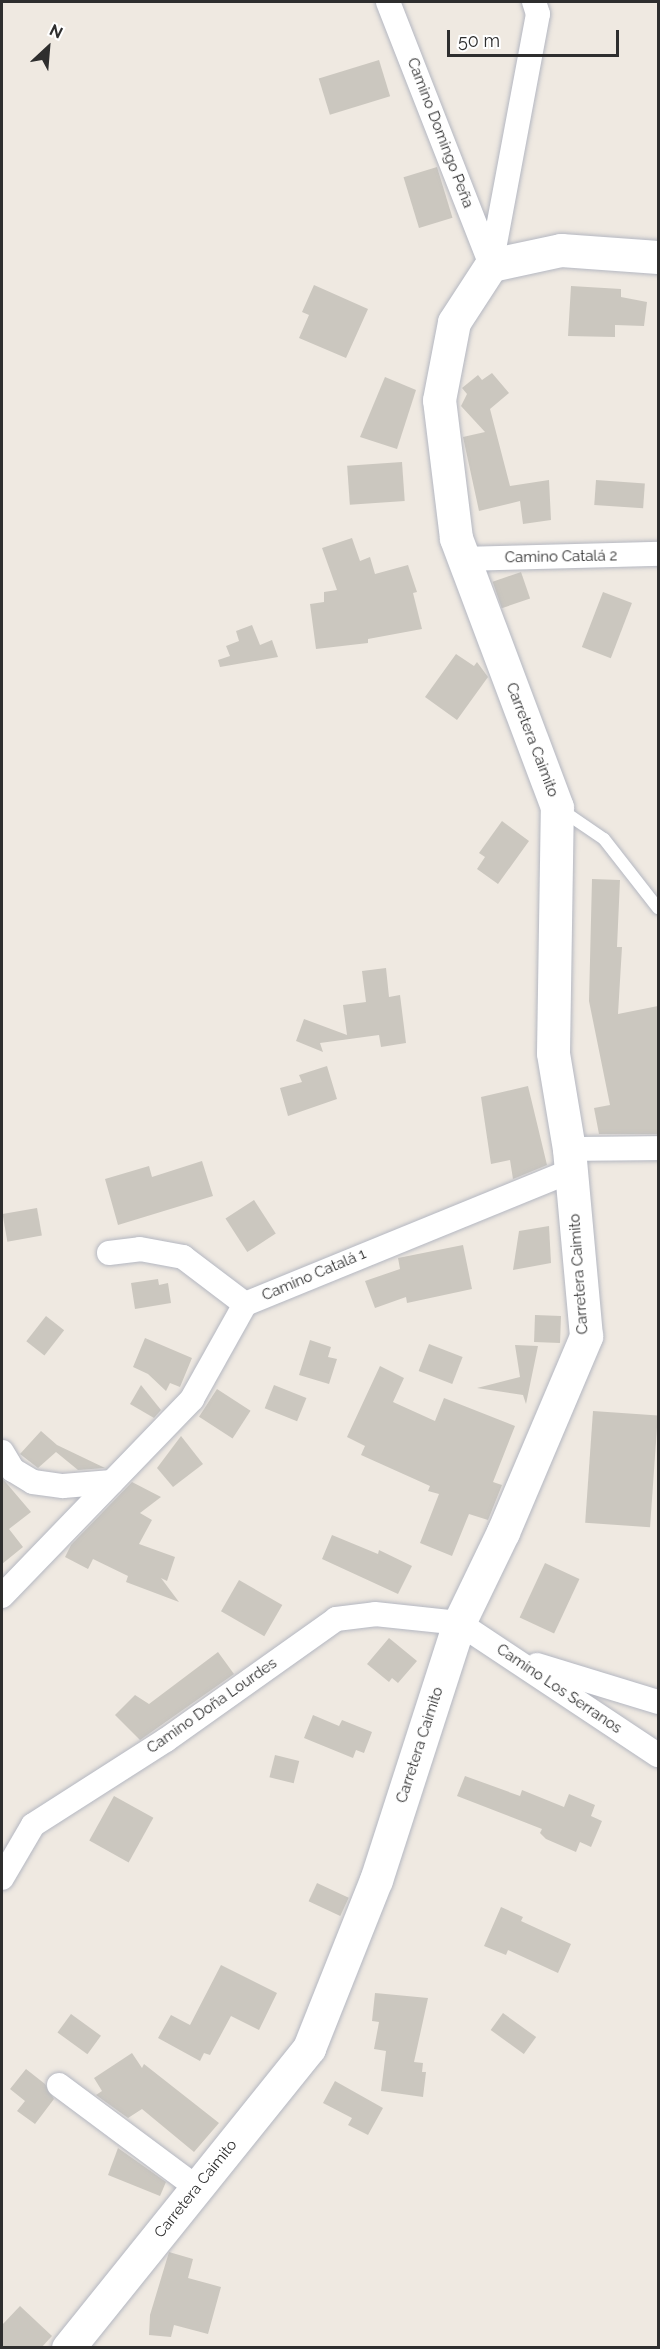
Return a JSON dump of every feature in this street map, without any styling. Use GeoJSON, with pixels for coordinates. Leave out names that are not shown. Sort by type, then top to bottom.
{"type":"FeatureCollection","features":[{"type":"Feature","properties":{"kind":"street","name":"Camino Domingo Peña"},"geometry":{"type":"LineString","coordinates":[[388,2],[490,265]]}},
{"type":"Feature","properties":{"kind":"street"},"geometry":{"type":"LineString","coordinates":[[534,2],[538,14],[490,265],[561,250],[658,257]]}},
{"type":"Feature","properties":{"kind":"street","name":"Carretera Caimito"},"geometry":{"type":"LineString","coordinates":[[68,2348],[309,2048],[376,1880],[459,1623],[503,1532],[586,1336],[570,1160],[553,1053],[557,807],[456,538],[439,400],[454,322],[490,265]]}},
{"type":"Feature","properties":{"kind":"street","name":"Camino Catalá 2"},"geometry":{"type":"LineString","coordinates":[[464,560],[658,554]]}},
{"type":"Feature","properties":{"kind":"street"},"geometry":{"type":"LineString","coordinates":[[570,1160],[658,1148]]}},
{"type":"Feature","properties":{"kind":"street","name":"Camino Catalá 1"},"geometry":{"type":"LineString","coordinates":[[2,1594],[192,1400],[245,1304],[570,1160]]}},
{"type":"Feature","properties":{"kind":"street"},"geometry":{"type":"LineString","coordinates":[[109,1253],[140,1249],[183,1257],[245,1304]]}},
{"type":"Feature","properties":{"kind":"street"},"geometry":{"type":"LineString","coordinates":[[2,1452],[13,1470],[33,1482],[63,1486],[112,1482]]}},
{"type":"Feature","properties":{"kind":"street","name":"Camino Doña Lourdes"},"geometry":{"type":"LineString","coordinates":[[2,1878],[33,1825],[166,1740],[336,1619],[375,1614],[459,1623]]}},
{"type":"Feature","properties":{"kind":"street","name":"Camino Los Serranos"},"geometry":{"type":"LineString","coordinates":[[459,1623],[658,1755]]}},
{"type":"Feature","properties":{"kind":"street"},"geometry":{"type":"LineString","coordinates":[[512,1658],[658,1702]]}},
{"type":"Feature","properties":{"kind":"street"},"geometry":{"type":"LineString","coordinates":[[59,2085],[196,2187]]}},
{"type":"Feature","properties":{"kind":"lane"},"geometry":{"type":"LineString","coordinates":[[557,807],[604,839],[658,908]]}},
{"type":"Feature","properties":{"kind":"building"},"geometry":{"type":"Polygon","coordinates":[[[379,60],[390,96],[330,115],[319,78],[379,60]]]}},
{"type":"Feature","properties":{"kind":"building"},"geometry":{"type":"Polygon","coordinates":[[[437,167],[452,218],[419,228],[404,177],[437,167]]]}},
{"type":"Feature","properties":{"kind":"building"},"geometry":{"type":"Polygon","coordinates":[[[314,285],[368,309],[346,358],[299,338],[309,315],[302,312],[314,285]]]}},
{"type":"Feature","properties":{"kind":"building"},"geometry":{"type":"Polygon","coordinates":[[[571,286],[621,289],[621,297],[647,302],[644,326],[615,325],[615,337],[568,336],[571,286]]]}},
{"type":"Feature","properties":{"kind":"building"},"geometry":{"type":"Polygon","coordinates":[[[492,373],[509,393],[490,409],[510,486],[549,480],[551,520],[523,524],[520,501],[479,511],[463,437],[485,432],[461,406],[467,394],[462,388],[478,375],[482,380],[492,373]]]}},
{"type":"Feature","properties":{"kind":"building"},"geometry":{"type":"Polygon","coordinates":[[[385,377],[416,390],[397,449],[360,437],[385,377]]]}},
{"type":"Feature","properties":{"kind":"building"},"geometry":{"type":"Polygon","coordinates":[[[402,462],[405,501],[350,505],[347,466],[402,462]]]}},
{"type":"Feature","properties":{"kind":"building"},"geometry":{"type":"Polygon","coordinates":[[[596,480],[645,483],[643,508],[594,505],[596,480]]]}},
{"type":"Feature","properties":{"kind":"building"},"geometry":{"type":"Polygon","coordinates":[[[352,538],[360,561],[370,557],[375,574],[408,565],[417,592],[413,593],[422,629],[368,639],[368,643],[316,649],[310,604],[324,602],[324,592],[337,590],[322,548],[352,538]]]}},
{"type":"Feature","properties":{"kind":"building"},"geometry":{"type":"Polygon","coordinates":[[[521,572],[530,598],[502,608],[493,582],[521,572]]]}},
{"type":"Feature","properties":{"kind":"building"},"geometry":{"type":"Polygon","coordinates":[[[603,592],[632,603],[611,658],[582,647],[603,592]]]}},
{"type":"Feature","properties":{"kind":"building"},"geometry":{"type":"Polygon","coordinates":[[[252,625],[260,645],[272,640],[278,657],[220,667],[218,660],[230,656],[226,646],[239,641],[236,631],[252,625]]]}},
{"type":"Feature","properties":{"kind":"building"},"geometry":{"type":"Polygon","coordinates":[[[456,654],[474,666],[477,662],[488,677],[457,720],[425,697],[456,654]]]}},
{"type":"Feature","properties":{"kind":"building"},"geometry":{"type":"Polygon","coordinates":[[[502,821],[529,841],[498,884],[477,869],[485,857],[479,853],[502,821]]]}},
{"type":"Feature","properties":{"kind":"building"},"geometry":{"type":"Polygon","coordinates":[[[592,879],[620,880],[617,947],[622,947],[618,1014],[658,1006],[658,1134],[599,1134],[594,1108],[610,1105],[589,1001],[592,879]]]}},
{"type":"Feature","properties":{"kind":"building"},"geometry":{"type":"Polygon","coordinates":[[[386,968],[389,997],[400,995],[406,1043],[381,1047],[379,1035],[320,1043],[323,1052],[296,1041],[304,1019],[347,1035],[343,1005],[366,1002],[362,971],[386,968]]]}},
{"type":"Feature","properties":{"kind":"building"},"geometry":{"type":"Polygon","coordinates":[[[327,1066],[337,1099],[288,1116],[280,1088],[302,1082],[299,1075],[327,1066]]]}},
{"type":"Feature","properties":{"kind":"building"},"geometry":{"type":"Polygon","coordinates":[[[528,1086],[547,1165],[513,1179],[510,1160],[491,1164],[481,1097],[528,1086]]]}},
{"type":"Feature","properties":{"kind":"building"},"geometry":{"type":"Polygon","coordinates":[[[202,1161],[213,1196],[118,1225],[105,1179],[149,1166],[152,1177],[202,1161]]]}},
{"type":"Feature","properties":{"kind":"building"},"geometry":{"type":"Polygon","coordinates":[[[254,1200],[276,1234],[247,1252],[225,1219],[254,1200]]]}},
{"type":"Feature","properties":{"kind":"building"},"geometry":{"type":"Polygon","coordinates":[[[37,1208],[42,1236],[7,1242],[3,1214],[37,1208]]]}},
{"type":"Feature","properties":{"kind":"building"},"geometry":{"type":"Polygon","coordinates":[[[549,1226],[551,1263],[513,1270],[519,1231],[549,1226]]]}},
{"type":"Feature","properties":{"kind":"building"},"geometry":{"type":"Polygon","coordinates":[[[463,1245],[472,1289],[407,1303],[406,1297],[375,1308],[365,1281],[400,1269],[398,1258],[463,1245]]]}},
{"type":"Feature","properties":{"kind":"building"},"geometry":{"type":"Polygon","coordinates":[[[158,1279],[159,1285],[168,1283],[171,1303],[135,1309],[131,1283],[158,1279]]]}},
{"type":"Feature","properties":{"kind":"building"},"geometry":{"type":"Polygon","coordinates":[[[535,1315],[561,1316],[560,1343],[534,1342],[535,1315]]]}},
{"type":"Feature","properties":{"kind":"building"},"geometry":{"type":"Polygon","coordinates":[[[46,1316],[64,1330],[44,1355],[26,1341],[46,1316]]]}},
{"type":"Feature","properties":{"kind":"building"},"geometry":{"type":"Polygon","coordinates":[[[145,1338],[192,1358],[180,1387],[170,1383],[166,1391],[148,1374],[133,1367],[145,1338]]]}},
{"type":"Feature","properties":{"kind":"building"},"geometry":{"type":"Polygon","coordinates":[[[310,1340],[331,1347],[328,1357],[337,1359],[329,1384],[299,1375],[310,1340]]]}},
{"type":"Feature","properties":{"kind":"building"},"geometry":{"type":"Polygon","coordinates":[[[429,1344],[463,1357],[452,1384],[419,1371],[429,1344]]]}},
{"type":"Feature","properties":{"kind":"building"},"geometry":{"type":"Polygon","coordinates":[[[515,1345],[538,1346],[526,1404],[523,1395],[477,1388],[520,1377],[515,1345]]]}},
{"type":"Feature","properties":{"kind":"building"},"geometry":{"type":"Polygon","coordinates":[[[380,1366],[404,1378],[393,1402],[435,1421],[444,1398],[515,1426],[493,1482],[502,1485],[488,1520],[469,1514],[452,1556],[420,1543],[439,1494],[428,1491],[430,1486],[361,1455],[365,1446],[347,1437],[380,1366]]]}},
{"type":"Feature","properties":{"kind":"building"},"geometry":{"type":"Polygon","coordinates":[[[141,1385],[161,1410],[154,1418],[130,1404],[141,1385]]]}},
{"type":"Feature","properties":{"kind":"building"},"geometry":{"type":"Polygon","coordinates":[[[274,1385],[306,1398],[297,1421],[265,1408],[274,1385]]]}},
{"type":"Feature","properties":{"kind":"building"},"geometry":{"type":"Polygon","coordinates":[[[217,1389],[251,1411],[233,1438],[199,1417],[217,1389]]]}},
{"type":"Feature","properties":{"kind":"building"},"geometry":{"type":"Polygon","coordinates":[[[593,1411],[658,1416],[650,1527],[585,1523],[593,1411]]]}},
{"type":"Feature","properties":{"kind":"building"},"geometry":{"type":"Polygon","coordinates":[[[41,1431],[57,1445],[105,1468],[78,1470],[56,1452],[38,1468],[20,1454],[41,1431]]]}},
{"type":"Feature","properties":{"kind":"building"},"geometry":{"type":"Polygon","coordinates":[[[181,1436],[203,1464],[173,1487],[157,1468],[181,1436]]]}},
{"type":"Feature","properties":{"kind":"building"},"geometry":{"type":"Polygon","coordinates":[[[2,1478],[31,1512],[9,1529],[23,1547],[2,1564],[2,1478]]]}},
{"type":"Feature","properties":{"kind":"building"},"geometry":{"type":"Polygon","coordinates":[[[132,1482],[161,1497],[140,1513],[152,1520],[139,1544],[175,1557],[167,1581],[161,1578],[179,1602],[126,1582],[128,1576],[93,1559],[88,1569],[65,1557],[71,1545],[132,1482]]]}},
{"type":"Feature","properties":{"kind":"building"},"geometry":{"type":"Polygon","coordinates":[[[332,1535],[378,1554],[379,1550],[412,1566],[398,1594],[322,1559],[332,1535]]]}},
{"type":"Feature","properties":{"kind":"building"},"geometry":{"type":"Polygon","coordinates":[[[545,1563],[579,1579],[554,1633],[520,1617],[545,1563]]]}},
{"type":"Feature","properties":{"kind":"building"},"geometry":{"type":"Polygon","coordinates":[[[239,1580],[282,1605],[264,1636],[221,1611],[239,1580]]]}},
{"type":"Feature","properties":{"kind":"building"},"geometry":{"type":"Polygon","coordinates":[[[389,1638],[417,1661],[398,1683],[392,1678],[389,1682],[367,1664],[389,1638]]]}},
{"type":"Feature","properties":{"kind":"building"},"geometry":{"type":"Polygon","coordinates":[[[218,1652],[234,1674],[140,1740],[115,1715],[135,1695],[149,1704],[218,1652]]]}},
{"type":"Feature","properties":{"kind":"building"},"geometry":{"type":"Polygon","coordinates":[[[313,1715],[339,1726],[342,1720],[372,1732],[364,1753],[356,1750],[353,1758],[304,1738],[313,1715]]]}},
{"type":"Feature","properties":{"kind":"building"},"geometry":{"type":"Polygon","coordinates":[[[275,1755],[299,1761],[294,1783],[269,1777],[275,1755]]]}},
{"type":"Feature","properties":{"kind":"building"},"geometry":{"type":"Polygon","coordinates":[[[465,1776],[520,1796],[522,1790],[564,1807],[569,1794],[595,1805],[591,1816],[602,1821],[591,1847],[580,1842],[576,1852],[546,1839],[540,1833],[542,1829],[457,1796],[465,1776]]]}},
{"type":"Feature","properties":{"kind":"building"},"geometry":{"type":"Polygon","coordinates":[[[114,1796],[153,1818],[129,1862],[89,1841],[114,1796]]]}},
{"type":"Feature","properties":{"kind":"building"},"geometry":{"type":"Polygon","coordinates":[[[317,1883],[349,1898],[340,1916],[309,1901],[317,1883]]]}},
{"type":"Feature","properties":{"kind":"building"},"geometry":{"type":"Polygon","coordinates":[[[501,1907],[523,1917],[521,1921],[571,1944],[558,1973],[508,1950],[506,1955],[484,1946],[501,1907]]]}},
{"type":"Feature","properties":{"kind":"building"},"geometry":{"type":"Polygon","coordinates":[[[221,1965],[277,1993],[259,2030],[231,2016],[210,2055],[204,2053],[200,2061],[158,2038],[171,2015],[190,2025],[221,1965]]]}},
{"type":"Feature","properties":{"kind":"building"},"geometry":{"type":"Polygon","coordinates":[[[375,1993],[428,1998],[414,2062],[423,2063],[422,2072],[426,2072],[423,2097],[381,2091],[386,2051],[374,2049],[379,2022],[372,2021],[375,1993]]]}},
{"type":"Feature","properties":{"kind":"building"},"geometry":{"type":"Polygon","coordinates":[[[503,2013],[536,2037],[524,2054],[491,2030],[503,2013]]]}},
{"type":"Feature","properties":{"kind":"building"},"geometry":{"type":"Polygon","coordinates":[[[71,2014],[101,2036],[87,2054],[57,2033],[71,2014]]]}},
{"type":"Feature","properties":{"kind":"building"},"geometry":{"type":"Polygon","coordinates":[[[132,2053],[142,2068],[144,2064],[219,2123],[194,2152],[142,2109],[128,2118],[96,2095],[102,2091],[94,2078],[132,2053]]]}},
{"type":"Feature","properties":{"kind":"building"},"geometry":{"type":"Polygon","coordinates":[[[26,2069],[45,2084],[54,2099],[35,2124],[17,2111],[25,2101],[10,2089],[26,2069]]]}},
{"type":"Feature","properties":{"kind":"building"},"geometry":{"type":"Polygon","coordinates":[[[335,2081],[383,2108],[368,2135],[348,2125],[352,2118],[323,2103],[335,2081]]]}},
{"type":"Feature","properties":{"kind":"building"},"geometry":{"type":"Polygon","coordinates":[[[118,2148],[166,2182],[160,2196],[108,2175],[118,2148]]]}},
{"type":"Feature","properties":{"kind":"building"},"geometry":{"type":"Polygon","coordinates":[[[169,2252],[193,2259],[188,2278],[221,2287],[208,2334],[174,2325],[171,2337],[149,2335],[150,2315],[169,2252]]]}},
{"type":"Feature","properties":{"kind":"building"},"geometry":{"type":"Polygon","coordinates":[[[20,2306],[52,2336],[41,2348],[2,2348],[2,2325],[20,2306]]]}}]}
